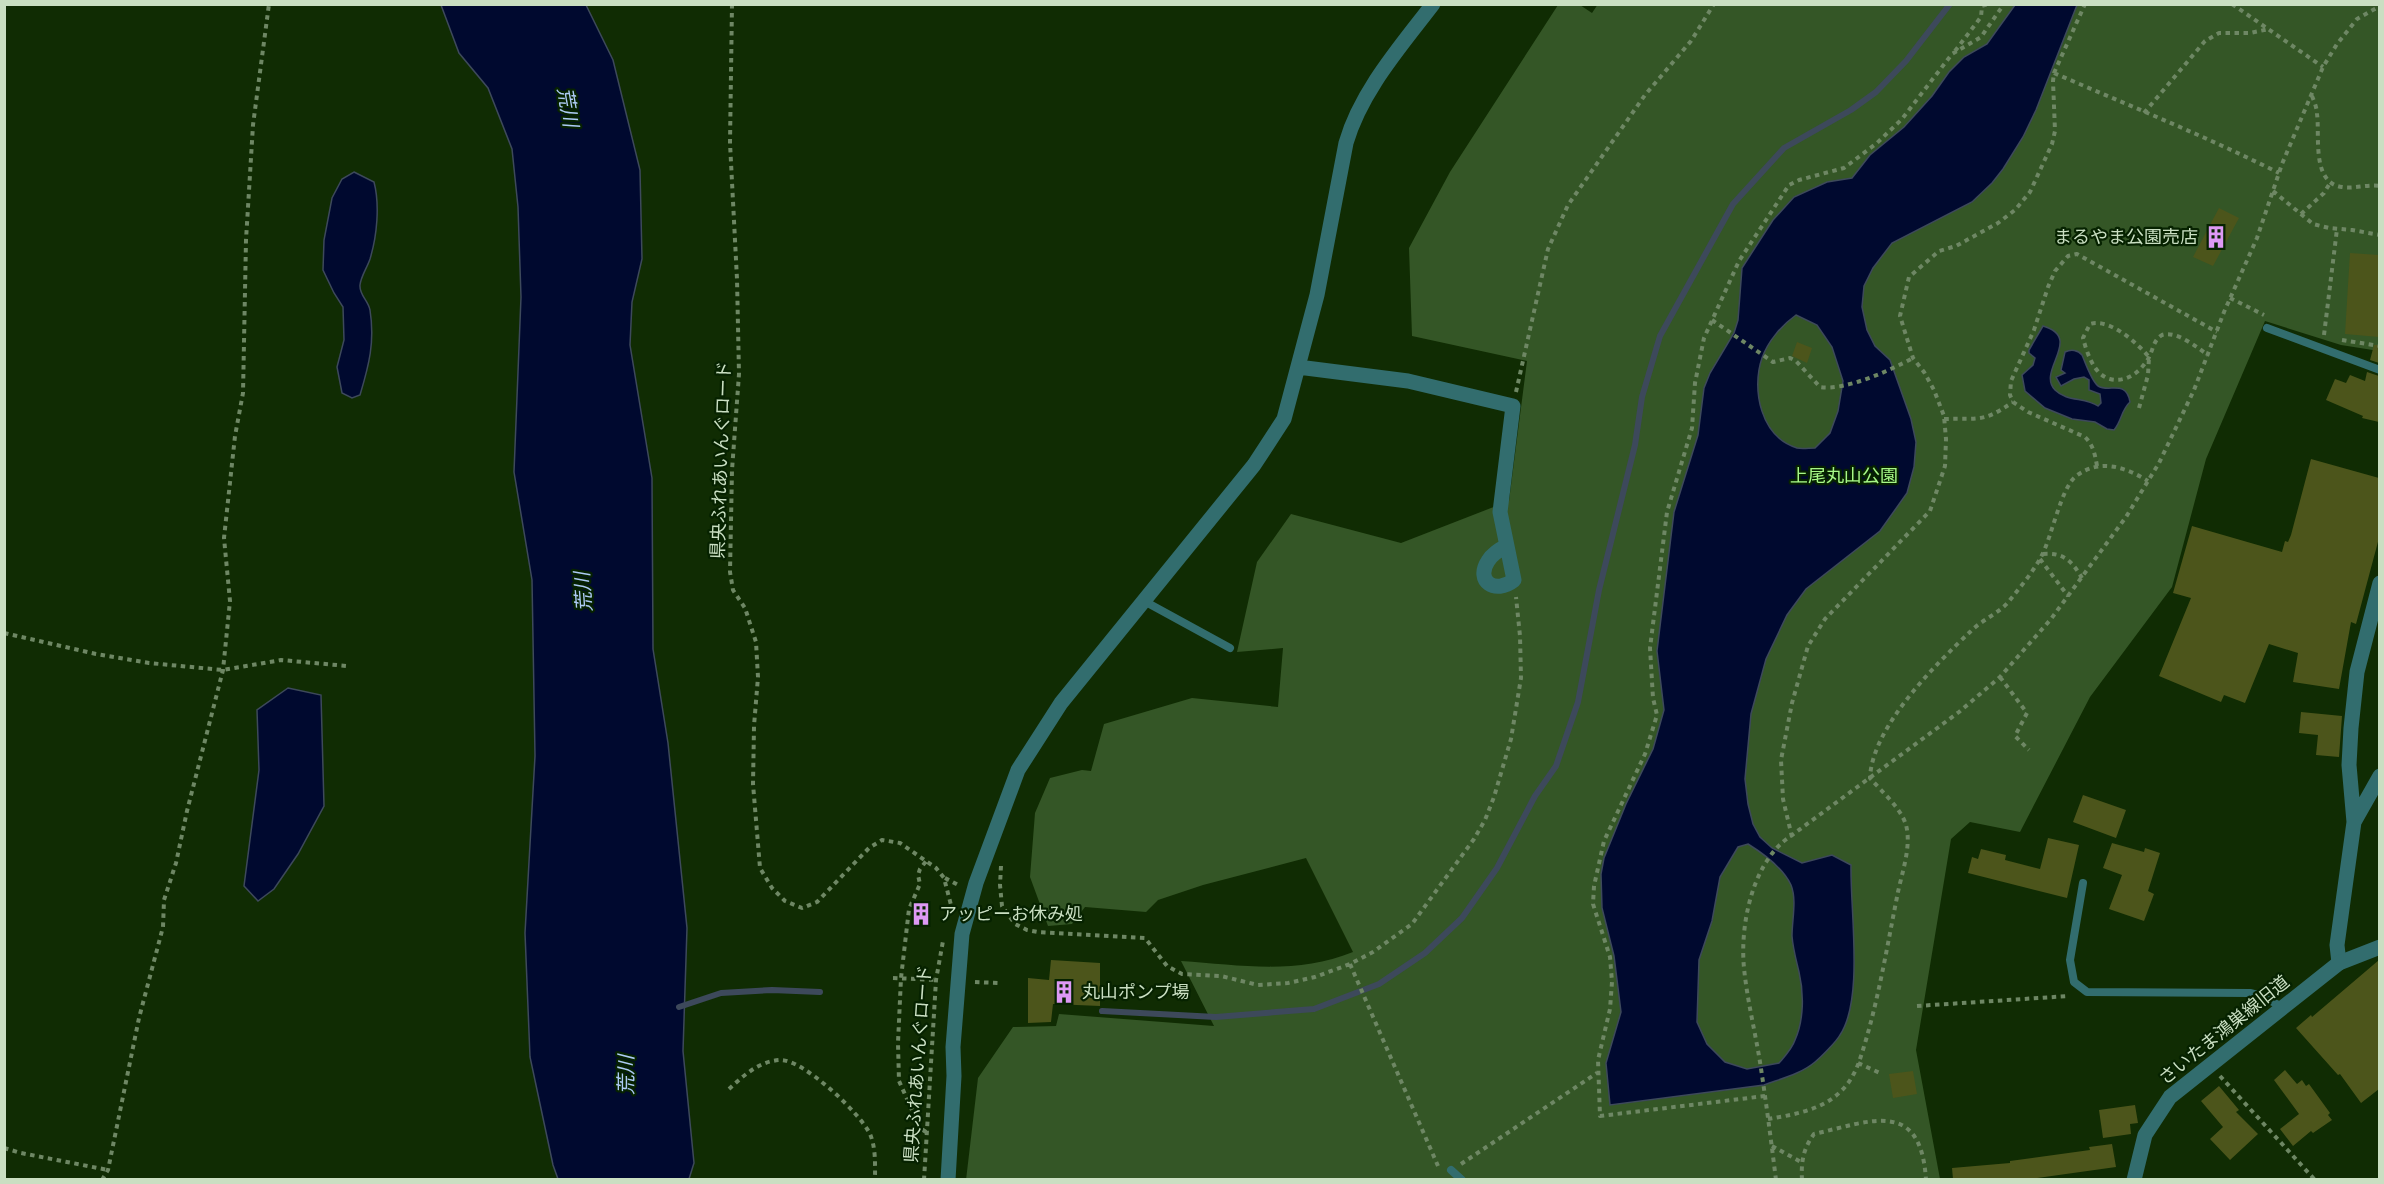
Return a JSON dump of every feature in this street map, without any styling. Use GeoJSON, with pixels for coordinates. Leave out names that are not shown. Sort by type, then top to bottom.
{"type":"FeatureCollection","features":[{"type":"Feature","properties":{"kind":"street"},"geometry":{"type":"LineString","coordinates":[[948,1179],[954,1076],[953,1047],[962,934],[976,883],[1018,770],[1061,703],[1254,465],[1284,419],[1317,295],[1352,122],[1396,53],[1433,4]]}},
{"type":"Feature","properties":{"kind":"street"},"geometry":{"type":"LineString","coordinates":[[1299,367],[1408,381],[1513,406],[1500,512],[1514,580],[1506,587],[1497,588],[1488,583],[1484,575],[1486,563],[1506,546]]}},
{"type":"Feature","properties":{"kind":"street"},"geometry":{"type":"LineString","coordinates":[[2339,963],[2337,945],[2354,822],[2349,765],[2351,728],[2357,672],[2379,584]]}},
{"type":"Feature","properties":{"kind":"street"},"geometry":{"type":"LineString","coordinates":[[2354,822],[2379,776]]}},
{"type":"Feature","properties":{"kind":"street","name":"さいたま鴻巣線旧道"},"geometry":{"type":"LineString","coordinates":[[2134,1179],[2145,1135],[2170,1097],[2339,963],[2379,947]]}},
{"type":"Feature","properties":{"kind":"lane"},"geometry":{"type":"LineString","coordinates":[[2267,328],[2379,370]]}},
{"type":"Feature","properties":{"kind":"lane"},"geometry":{"type":"LineString","coordinates":[[1144,601],[1230,648]]}},
{"type":"Feature","properties":{"kind":"lane"},"geometry":{"type":"LineString","coordinates":[[2083,883],[2070,960],[2074,982],[2087,992],[2250,993],[2282,1006]]}},
{"type":"Feature","properties":{"kind":"lane"},"geometry":{"type":"LineString","coordinates":[[1451,1170],[1462,1179]]}},
{"type":"Feature","properties":{"kind":"path"},"geometry":{"type":"LineString","coordinates":[[102,1179],[108,1170],[139,1018],[163,927],[164,900],[176,863],[223,670],[230,602],[224,538],[235,436],[243,393],[246,240],[253,125],[269,4]]}},
{"type":"Feature","properties":{"kind":"path","name":"県央ふれあいんぐロード"},"geometry":{"type":"LineString","coordinates":[[732,4],[730,142],[739,374],[732,470],[730,572],[733,590],[745,608],[756,642],[758,677],[753,783],[760,868],[772,888],[785,901],[802,908],[817,902],[869,848],[882,840],[900,843],[927,860],[944,878],[950,892],[952,913]]}},
{"type":"Feature","properties":{"kind":"path"},"geometry":{"type":"LineString","coordinates":[[1513,406],[1548,249],[1568,205],[1645,95],[1691,41],[1714,4]]}},
{"type":"Feature","properties":{"kind":"path"},"geometry":{"type":"LineString","coordinates":[[1765,1093],[1600,1116],[1601,1104],[1597,1072],[1600,1047],[1610,1009],[1612,982],[1610,957],[1593,904],[1596,875],[1604,841],[1645,754],[1657,715],[1653,698],[1650,648],[1662,539],[1667,512],[1692,428],[1700,350],[1739,261],[1789,185],[1799,180],[1834,172],[1854,162],[1902,119],[1981,17],[1981,5],[1988,4]]}},
{"type":"Feature","properties":{"kind":"path"},"geometry":{"type":"LineString","coordinates":[[1954,53],[1981,37],[2004,4]]}},
{"type":"Feature","properties":{"kind":"path"},"geometry":{"type":"LineString","coordinates":[[1792,837],[1783,799],[1782,760],[1792,703],[1808,646],[1825,619],[1930,511],[1946,466],[1944,419],[1934,390],[1913,358],[1900,316],[1909,277],[1939,250],[1956,246],[1998,224],[2015,210],[2030,192],[2052,144],[2055,130],[2054,73],[2085,4]]}},
{"type":"Feature","properties":{"kind":"path"},"geometry":{"type":"LineString","coordinates":[[2232,4],[2324,67]]}},
{"type":"Feature","properties":{"kind":"path"},"geometry":{"type":"LineString","coordinates":[[1776,1179],[1744,964],[1744,934],[1761,872],[1777,847],[1966,706],[2000,677],[2026,651],[2126,517],[2159,463],[2194,390],[2257,238],[2279,173],[2324,67],[2337,44],[2357,19],[2379,6]]}},
{"type":"Feature","properties":{"kind":"path"},"geometry":{"type":"LineString","coordinates":[[2144,113],[2205,41],[2219,33],[2250,33],[2269,28]]}},
{"type":"Feature","properties":{"kind":"path"},"geometry":{"type":"LineString","coordinates":[[2054,73],[2144,113],[2213,140],[2279,173]]}},
{"type":"Feature","properties":{"kind":"path"},"geometry":{"type":"LineString","coordinates":[[2312,95],[2317,112],[2320,161],[2330,183],[2342,187],[2379,186]]}},
{"type":"Feature","properties":{"kind":"path"},"geometry":{"type":"LineString","coordinates":[[2301,214],[2324,193],[2330,183]]}},
{"type":"Feature","properties":{"kind":"path"},"geometry":{"type":"LineString","coordinates":[[2273,191],[2313,224],[2379,236]]}},
{"type":"Feature","properties":{"kind":"path"},"geometry":{"type":"LineString","coordinates":[[2324,336],[2337,229]]}},
{"type":"Feature","properties":{"kind":"path"},"geometry":{"type":"LineString","coordinates":[[2097,466],[2095,452],[2090,441],[2019,408],[2010,395],[2011,381],[2034,330],[2048,287],[2055,271],[2068,256],[2077,254],[2094,262],[2217,332]]}},
{"type":"Feature","properties":{"kind":"path"},"geometry":{"type":"LineString","coordinates":[[1712,320],[1773,362],[1790,358],[1796,361],[1820,387],[1839,386],[1896,367],[1913,358]]}},
{"type":"Feature","properties":{"kind":"path"},"geometry":{"type":"LineString","coordinates":[[2096,322],[2105,325],[2135,343],[2149,357],[2122,381],[2106,378],[2099,374],[2089,357],[2083,338],[2085,331],[2090,324],[2096,322]]}},
{"type":"Feature","properties":{"kind":"path"},"geometry":{"type":"LineString","coordinates":[[2139,408],[2148,375],[2149,357],[2156,341],[2163,335],[2172,335],[2188,342],[2208,355]]}},
{"type":"Feature","properties":{"kind":"path"},"geometry":{"type":"LineString","coordinates":[[1944,419],[1981,419],[1993,416],[2013,402]]}},
{"type":"Feature","properties":{"kind":"path"},"geometry":{"type":"LineString","coordinates":[[1870,778],[1874,755],[1898,709],[1971,630],[2004,607],[2040,559],[2074,478],[2097,466],[2120,466],[2148,481]]}},
{"type":"Feature","properties":{"kind":"path"},"geometry":{"type":"LineString","coordinates":[[2043,554],[2054,553],[2064,556],[2074,565],[2082,578]]}},
{"type":"Feature","properties":{"kind":"path"},"geometry":{"type":"LineString","coordinates":[[2040,559],[2068,596]]}},
{"type":"Feature","properties":{"kind":"path"},"geometry":{"type":"LineString","coordinates":[[1002,856],[1000,885],[1002,906],[1015,924],[1038,932],[1145,938],[1167,966],[1182,974],[1221,976],[1258,985],[1288,982],[1315,977],[1350,964],[1373,952],[1412,924],[1474,839],[1494,797],[1511,739],[1521,678],[1520,636],[1514,580]]}},
{"type":"Feature","properties":{"kind":"path"},"geometry":{"type":"LineString","coordinates":[[4,633],[117,658],[223,670],[281,660],[347,666]]}},
{"type":"Feature","properties":{"kind":"path"},"geometry":{"type":"LineString","coordinates":[[2000,677],[2027,713],[2014,736],[2029,750]]}},
{"type":"Feature","properties":{"kind":"path"},"geometry":{"type":"LineString","coordinates":[[1768,1119],[1791,1115],[1826,1102],[1839,1094],[1848,1083],[1858,1063],[1886,954],[1905,857],[1906,837],[1906,824],[1898,810],[1870,778]]}},
{"type":"Feature","properties":{"kind":"path"},"geometry":{"type":"LineString","coordinates":[[926,1132],[920,1128],[899,1081],[898,1043],[901,978],[909,909],[920,884],[918,875],[920,869],[927,860]]}},
{"type":"Feature","properties":{"kind":"path","name":"県央ふれあいんぐロード"},"geometry":{"type":"LineString","coordinates":[[924,1179],[938,963],[946,932]]}},
{"type":"Feature","properties":{"kind":"path"},"geometry":{"type":"LineString","coordinates":[[1350,964],[1439,1167],[1451,1170],[1597,1072]]}},
{"type":"Feature","properties":{"kind":"path"},"geometry":{"type":"LineString","coordinates":[[893,978],[938,980]]}},
{"type":"Feature","properties":{"kind":"path"},"geometry":{"type":"LineString","coordinates":[[969,982],[998,983]]}},
{"type":"Feature","properties":{"kind":"path"},"geometry":{"type":"LineString","coordinates":[[1917,1006],[2050,999],[2071,995],[2083,989]]}},
{"type":"Feature","properties":{"kind":"path"},"geometry":{"type":"LineString","coordinates":[[729,1089],[747,1072],[760,1065],[780,1060],[795,1063],[812,1074],[859,1118],[874,1147],[875,1179]]}},
{"type":"Feature","properties":{"kind":"path"},"geometry":{"type":"LineString","coordinates":[[1858,1063],[1880,1073]]}},
{"type":"Feature","properties":{"kind":"path"},"geometry":{"type":"LineString","coordinates":[[2210,1065],[2315,1179]]}},
{"type":"Feature","properties":{"kind":"path"},"geometry":{"type":"LineString","coordinates":[[1802,1179],[1801,1162],[1804,1151],[1814,1134],[1892,1120],[1908,1128],[1919,1142],[1923,1153],[1926,1179]]}},
{"type":"Feature","properties":{"kind":"path"},"geometry":{"type":"LineString","coordinates":[[1771,1145],[1801,1162]]}},
{"type":"Feature","properties":{"kind":"path"},"geometry":{"type":"LineString","coordinates":[[4,1148],[21,1154],[108,1170]]}},
{"type":"Feature","properties":{"kind":"green space","name":"上尾丸山公園"},"geometry":{"type":"Polygon","coordinates":[[[1598,4],[2379,5],[2379,351],[2341,345],[2265,321],[2206,459],[2172,587],[2090,697],[2020,832],[1970,822],[1951,839],[1916,1050],[1940,1179],[966,1180],[978,1078],[1013,1027],[1056,1026],[1059,1014],[1214,1026],[1181,961],[1268,967],[1290,966],[1311,964],[1353,952],[1306,858],[1203,885],[1158,900],[1146,912],[1085,907],[1072,924],[1048,926],[1030,877],[1035,813],[1050,778],[1082,770],[1091,771],[1104,724],[1192,698],[1278,707],[1283,648],[1237,652],[1257,562],[1291,514],[1401,543],[1509,501],[1527,361],[1412,336],[1409,248],[1450,172],[1558,5],[1580,5],[1592,13],[1598,4]]]}},
{"type":"Feature","properties":{"kind":"water","name":"荒川"},"geometry":{"type":"Polygon","coordinates":[[[441,5],[586,5],[613,60],[640,170],[642,259],[632,302],[630,345],[652,478],[653,649],[668,743],[687,928],[683,1051],[694,1163],[689,1179],[558,1179],[530,1057],[525,933],[535,756],[532,580],[514,472],[521,297],[518,207],[512,149],[488,88],[459,53],[441,5]]]}},
{"type":"Feature","properties":{"kind":"water"},"geometry":{"type":"Polygon","coordinates":[[[2015,5],[2077,5],[2036,110],[2023,137],[2003,169],[1972,202],[1892,243],[1873,268],[1864,286],[1862,307],[1867,330],[1875,346],[1890,360],[1911,419],[1916,442],[1914,467],[1907,493],[1880,531],[1806,589],[1787,615],[1766,659],[1751,714],[1745,779],[1753,824],[1760,837],[1772,848],[1802,863],[1832,855],[1851,865],[1854,977],[1852,1000],[1847,1019],[1838,1038],[1818,1060],[1803,1070],[1764,1085],[1610,1105],[1606,1063],[1621,1012],[1614,956],[1602,908],[1601,874],[1604,858],[1626,804],[1653,749],[1664,710],[1657,651],[1674,512],[1698,435],[1704,388],[1710,373],[1734,333],[1738,320],[1742,268],[1773,220],[1794,197],[1827,182],[1852,178],[1870,155],[1904,127],[1964,57],[1987,44],[2015,5]],[[1796,315],[1776,334],[1762,358],[1758,384],[1759,398],[1767,423],[1775,434],[1797,448],[1815,448],[1830,433],[1838,411],[1843,381],[1832,347],[1817,325],[1796,315]],[[1748,844],[1738,847],[1720,877],[1712,921],[1699,960],[1697,1022],[1707,1044],[1725,1062],[1747,1069],[1779,1063],[1794,1043],[1802,1015],[1801,980],[1792,941],[1793,891],[1788,879],[1778,867],[1748,844]]]}},
{"type":"Feature","properties":{"kind":"water"},"geometry":{"type":"Polygon","coordinates":[[[354,172],[374,182],[377,210],[372,250],[360,285],[370,310],[372,333],[370,353],[360,395],[352,398],[342,393],[337,367],[344,340],[343,307],[323,270],[324,240],[332,198],[342,179],[354,172]]]}},
{"type":"Feature","properties":{"kind":"water"},"geometry":{"type":"Polygon","coordinates":[[[2043,326],[2055,331],[2060,338],[2060,347],[2051,374],[2051,382],[2055,390],[2065,396],[2098,406],[2101,403],[2100,394],[2089,390],[2089,380],[2084,377],[2061,386],[2056,377],[2065,373],[2061,370],[2065,352],[2072,350],[2082,355],[2098,386],[2121,389],[2128,395],[2130,402],[2114,430],[2095,422],[2072,419],[2045,408],[2025,391],[2022,375],[2033,365],[2035,358],[2029,350],[2043,326]]]}},
{"type":"Feature","properties":{"kind":"water"},"geometry":{"type":"Polygon","coordinates":[[[288,688],[321,695],[324,806],[298,854],[274,889],[258,901],[244,886],[259,770],[257,710],[288,688]]]}},
{"type":"Feature","properties":{"kind":"building","name":"まるやま公園売店"},"geometry":{"type":"Polygon","coordinates":[[[2219,208],[2239,218],[2213,266],[2193,257],[2219,208]]]}},
{"type":"Feature","properties":{"kind":"building"},"geometry":{"type":"Polygon","coordinates":[[[2350,253],[2379,255],[2379,337],[2345,334],[2350,253]]]}},
{"type":"Feature","properties":{"kind":"building"},"geometry":{"type":"Polygon","coordinates":[[[1797,342],[1812,348],[1807,363],[1792,356],[1797,342]]]}},
{"type":"Feature","properties":{"kind":"building"},"geometry":{"type":"Polygon","coordinates":[[[2374,345],[2379,345],[2379,363],[2370,360],[2374,345]]]}},
{"type":"Feature","properties":{"kind":"building"},"geometry":{"type":"Polygon","coordinates":[[[2367,372],[2379,376],[2379,422],[2362,418],[2363,416],[2326,400],[2335,379],[2346,383],[2350,375],[2365,381],[2367,372]]]}},
{"type":"Feature","properties":{"kind":"building"},"geometry":{"type":"Polygon","coordinates":[[[2311,459],[2379,478],[2379,538],[2356,624],[2351,622],[2339,689],[2293,682],[2298,653],[2269,644],[2245,703],[2224,695],[2221,702],[2159,676],[2191,598],[2173,593],[2192,526],[2282,552],[2285,541],[2288,542],[2291,535],[2311,459]]]}},
{"type":"Feature","properties":{"kind":"building"},"geometry":{"type":"Polygon","coordinates":[[[2301,712],[2342,716],[2339,757],[2316,755],[2318,735],[2299,733],[2301,712]]]}},
{"type":"Feature","properties":{"kind":"building"},"geometry":{"type":"Polygon","coordinates":[[[2083,795],[2126,810],[2116,838],[2073,822],[2083,795]]]}},
{"type":"Feature","properties":{"kind":"building"},"geometry":{"type":"Polygon","coordinates":[[[2048,838],[2079,845],[2067,898],[1968,873],[1972,857],[1978,859],[1981,849],[2006,855],[2005,860],[2040,869],[2048,838]]]}},
{"type":"Feature","properties":{"kind":"building"},"geometry":{"type":"Polygon","coordinates":[[[2112,843],[2144,852],[2145,848],[2160,853],[2148,891],[2154,894],[2144,921],[2109,909],[2122,875],[2103,868],[2112,843]]]}},
{"type":"Feature","properties":{"kind":"building","name":"丸山ポンプ場"},"geometry":{"type":"Polygon","coordinates":[[[1051,960],[1100,963],[1100,1006],[1053,1004],[1051,1022],[1028,1023],[1028,978],[1049,980],[1051,960]]]}},
{"type":"Feature","properties":{"kind":"building"},"geometry":{"type":"Polygon","coordinates":[[[2379,960],[2379,1089],[2361,1103],[2340,1074],[2338,1075],[2296,1028],[2379,960]]]}},
{"type":"Feature","properties":{"kind":"building"},"geometry":{"type":"Polygon","coordinates":[[[2285,1070],[2297,1084],[2302,1080],[2306,1086],[2309,1084],[2330,1113],[2328,1115],[2332,1120],[2313,1133],[2311,1131],[2293,1146],[2280,1129],[2299,1114],[2274,1080],[2285,1070]]]}},
{"type":"Feature","properties":{"kind":"building"},"geometry":{"type":"Polygon","coordinates":[[[1913,1071],[1917,1094],[1893,1098],[1889,1074],[1913,1071]]]}},
{"type":"Feature","properties":{"kind":"building"},"geometry":{"type":"Polygon","coordinates":[[[2219,1086],[2239,1110],[2236,1112],[2258,1134],[2230,1160],[2210,1139],[2223,1127],[2201,1101],[2219,1086]]]}},
{"type":"Feature","properties":{"kind":"building"},"geometry":{"type":"Polygon","coordinates":[[[2135,1105],[2138,1123],[2130,1124],[2131,1134],[2103,1138],[2099,1110],[2135,1105]]]}},
{"type":"Feature","properties":{"kind":"building"},"geometry":{"type":"Polygon","coordinates":[[[2112,1144],[2116,1167],[2031,1179],[1953,1179],[1952,1168],[2010,1163],[2010,1161],[2090,1150],[2089,1147],[2112,1144]]]}},
{"type":"Feature","properties":{"kind":"waterway"},"geometry":{"type":"LineString","coordinates":[[1102,1011],[1216,1017],[1314,1009],[1379,984],[1425,953],[1462,918],[1497,868],[1535,796],[1556,766],[1578,702],[1599,590],[1635,445],[1642,397],[1660,336],[1733,204],[1784,148],[1851,110],[1876,92],[1906,61],[1950,4]]}},
{"type":"Feature","properties":{"kind":"waterway"},"geometry":{"type":"LineString","coordinates":[[679,1007],[721,993],[772,990],[820,992]]}},
{"type":"Feature","properties":{"kind":"place","name":"まるやま公園売店"},"geometry":{"type":"Point","coordinates":[2216,237]}},
{"type":"Feature","properties":{"kind":"place","name":"アッピーお休み処"},"geometry":{"type":"Point","coordinates":[921,914]}},
{"type":"Feature","properties":{"kind":"place","name":"丸山ポンプ場"},"geometry":{"type":"Point","coordinates":[1064,992]}}]}
